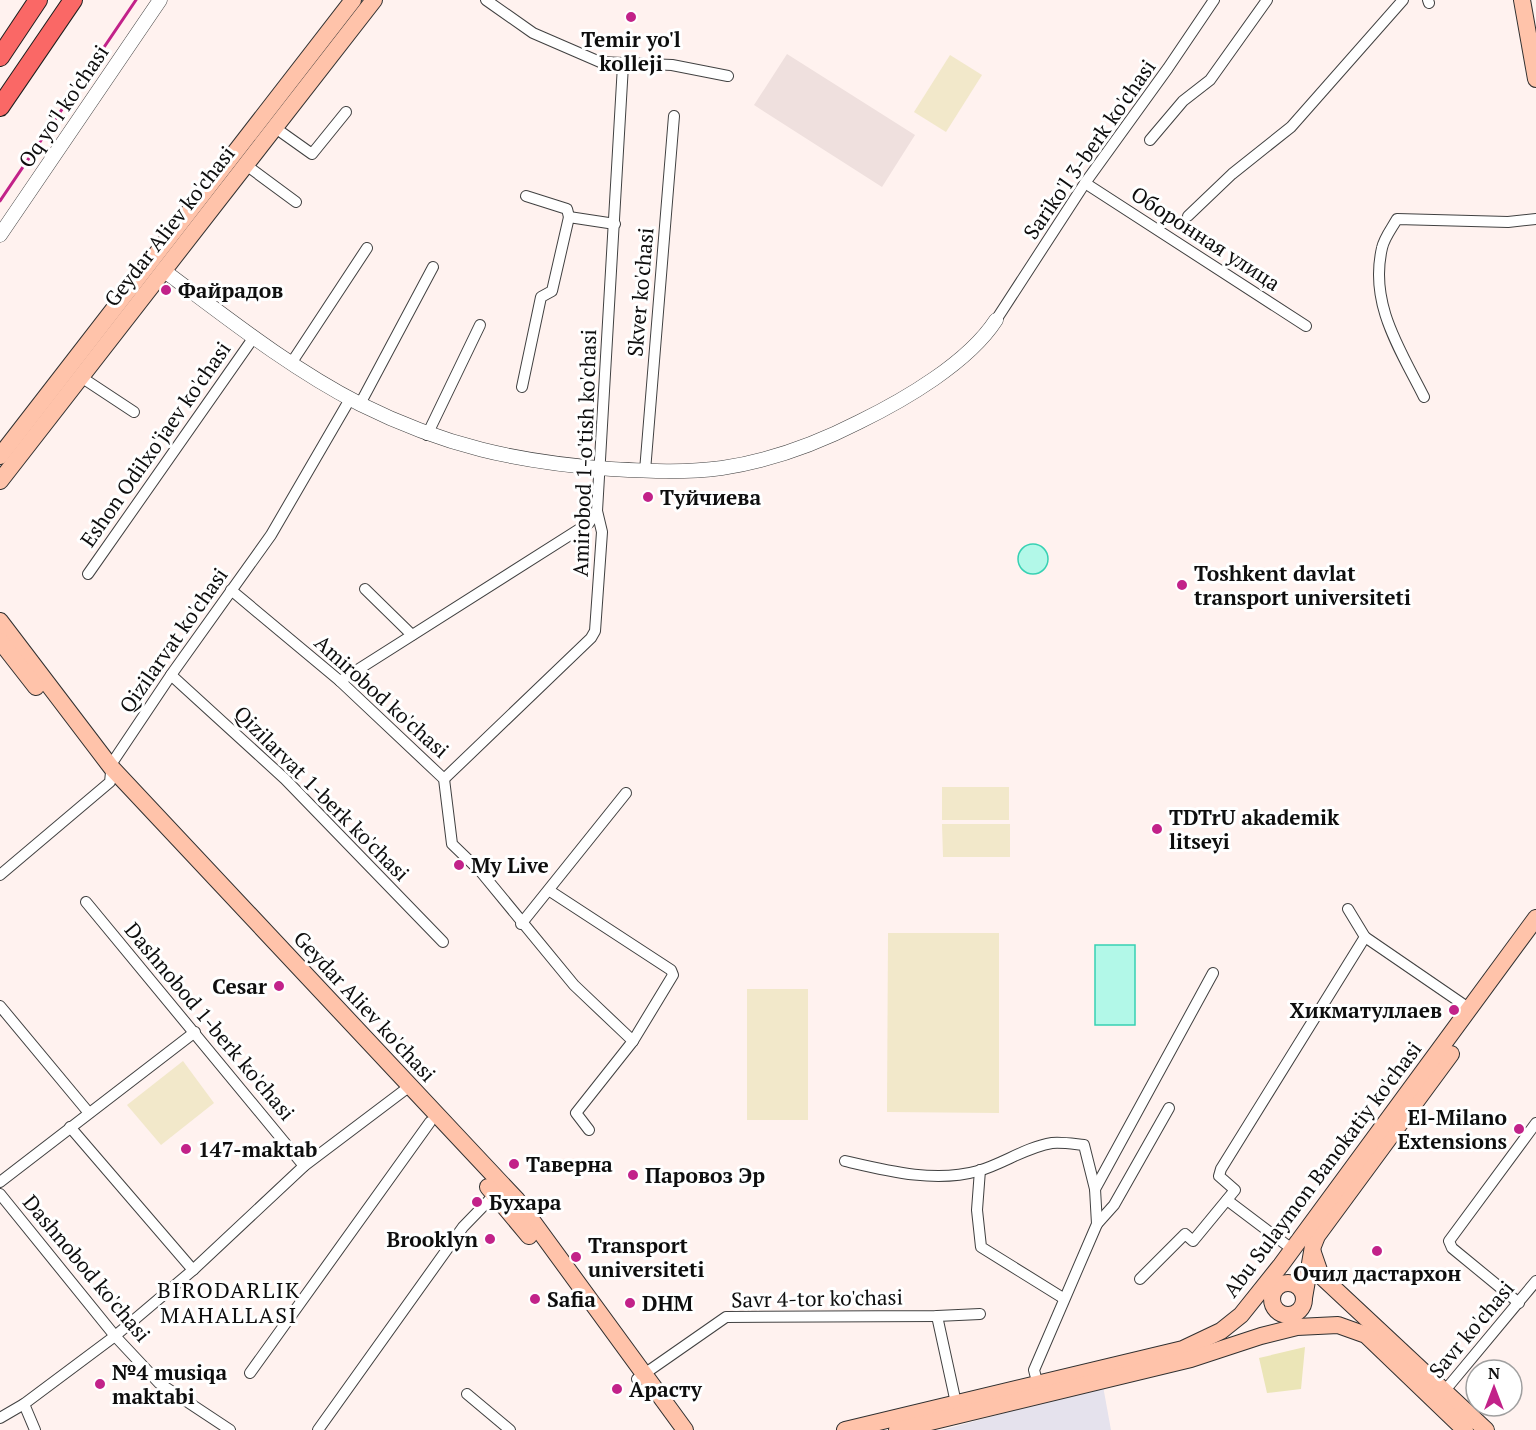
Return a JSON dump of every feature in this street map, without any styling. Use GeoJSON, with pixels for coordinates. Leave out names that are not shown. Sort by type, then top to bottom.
{"type":"FeatureCollection","features":[{"type":"Feature","properties":{"kind":"highway"},"geometry":{"type":"LineString","coordinates":[[0,57],[38,0]]}},
{"type":"Feature","properties":{"kind":"highway"},"geometry":{"type":"LineString","coordinates":[[0,106],[73,0]]}},
{"type":"Feature","properties":{"kind":"main road","name":"Geydar Aliev ko'chasi"},"geometry":{"type":"LineString","coordinates":[[0,480],[26,435],[157,266],[353,0]]}},
{"type":"Feature","properties":{"kind":"main road","name":"Geydar Aliev ko'chasi"},"geometry":{"type":"LineString","coordinates":[[0,456],[26,435],[81,376],[157,266],[246,165],[374,0]]}},
{"type":"Feature","properties":{"kind":"main road"},"geometry":{"type":"LineString","coordinates":[[1522,0],[1536,79]]}},
{"type":"Feature","properties":{"kind":"main road","name":"Geydar Aliev ko'chasi"},"geometry":{"type":"LineString","coordinates":[[0,621],[111,775]]}},
{"type":"Feature","properties":{"kind":"main road","name":"Geydar Aliev ko'chasi"},"geometry":{"type":"LineString","coordinates":[[0,641],[111,775],[512,1204],[640,1377],[674,1430]]}},
{"type":"Feature","properties":{"kind":"main road","name":"Abu Sulaymon Banokatiy ko'chasi"},"geometry":{"type":"LineString","coordinates":[[897,1430],[1188,1347],[1221,1331],[1249,1304],[1281,1265],[1536,918]]}},
{"type":"Feature","properties":{"kind":"main road","name":"Abu Sulaymon Banokatiy ko'chasi"},"geometry":{"type":"LineString","coordinates":[[1301,1290],[1313,1246],[1323,1227],[1536,937]]}},
{"type":"Feature","properties":{"kind":"main road","name":"Geydar Aliev ko'chasi"},"geometry":{"type":"LineString","coordinates":[[406,1089],[430,1122],[495,1194],[512,1204]]}},
{"type":"Feature","properties":{"kind":"main road"},"geometry":{"type":"LineString","coordinates":[[1313,1246],[1314,1263],[1321,1276],[1375,1334],[1440,1397],[1486,1430]]}},
{"type":"Feature","properties":{"kind":"main road"},"geometry":{"type":"LineString","coordinates":[[1281,1265],[1272,1297],[1274,1306],[1280,1313],[1290,1314],[1317,1324]]}},
{"type":"Feature","properties":{"kind":"main road"},"geometry":{"type":"LineString","coordinates":[[1249,1304],[1284,1283],[1336,1300],[1375,1334]]}},
{"type":"Feature","properties":{"kind":"main road"},"geometry":{"type":"LineString","coordinates":[[1261,1336],[1290,1314],[1298,1311],[1301,1290]]}},
{"type":"Feature","properties":{"kind":"main road","name":"Abu Sulaymon Banokatiy ko'chasi"},"geometry":{"type":"LineString","coordinates":[[844,1430],[956,1403],[1191,1359],[1261,1336],[1317,1324],[1345,1326],[1375,1334]]}},
{"type":"Feature","properties":{"kind":"main road","name":"Geydar Aliev ko'chasi"},"geometry":{"type":"LineString","coordinates":[[640,1377],[685,1430]]}},
{"type":"Feature","properties":{"kind":"main road"},"geometry":{"type":"LineString","coordinates":[[1440,1397],[1465,1430]]}},
{"type":"Feature","properties":{"kind":"street","name":"Oq yo'l ko'chasi"},"geometry":{"type":"LineString","coordinates":[[0,236],[160,0]]}},
{"type":"Feature","properties":{"kind":"street"},"geometry":{"type":"LineString","coordinates":[[486,0],[533,33],[600,62],[623,65],[672,65],[728,76]]}},
{"type":"Feature","properties":{"kind":"street","name":"Sariko'l 3-berk ko'chasi"},"geometry":{"type":"LineString","coordinates":[[996,320],[1085,183],[1214,0]]}},
{"type":"Feature","properties":{"kind":"street"},"geometry":{"type":"LineString","coordinates":[[1150,140],[1183,101],[1210,80],[1267,0]]}},
{"type":"Feature","properties":{"kind":"street"},"geometry":{"type":"LineString","coordinates":[[1188,216],[1232,174],[1291,127],[1403,0]]}},
{"type":"Feature","properties":{"kind":"street","name":"Amirobod 1-o'tish ko'chasi"},"geometry":{"type":"LineString","coordinates":[[444,779],[594,634],[602,532],[597,511],[623,65]]}},
{"type":"Feature","properties":{"kind":"street"},"geometry":{"type":"LineString","coordinates":[[274,127],[312,154],[346,112]]}},
{"type":"Feature","properties":{"kind":"street","name":"Skver ko'chasi"},"geometry":{"type":"LineString","coordinates":[[645,471],[674,116]]}},
{"type":"Feature","properties":{"kind":"street"},"geometry":{"type":"LineString","coordinates":[[246,165],[296,202]]}},
{"type":"Feature","properties":{"kind":"street","name":"Оборонная улица"},"geometry":{"type":"LineString","coordinates":[[1085,183],[1306,326]]}},
{"type":"Feature","properties":{"kind":"street"},"geometry":{"type":"LineString","coordinates":[[522,387],[542,297],[552,291],[569,217],[567,209],[526,196]]}},
{"type":"Feature","properties":{"kind":"street"},"geometry":{"type":"LineString","coordinates":[[569,217],[615,224]]}},
{"type":"Feature","properties":{"kind":"street"},"geometry":{"type":"LineString","coordinates":[[1424,397],[1387,324],[1382,307],[1379,284],[1382,249],[1396,219],[1508,222],[1536,219]]}},
{"type":"Feature","properties":{"kind":"street"},"geometry":{"type":"LineString","coordinates":[[292,362],[367,248]]}},
{"type":"Feature","properties":{"kind":"street"},"geometry":{"type":"LineString","coordinates":[[157,266],[292,362],[355,401],[427,435],[513,458],[645,471],[703,470],[741,464],[778,455],[834,434],[879,412],[939,373],[973,347],[996,320]]}},
{"type":"Feature","properties":{"kind":"street","name":"Qizilarvat ko'chasi"},"geometry":{"type":"LineString","coordinates":[[0,875],[111,775],[171,675],[282,517],[355,401],[433,267]]}},
{"type":"Feature","properties":{"kind":"street"},"geometry":{"type":"LineString","coordinates":[[427,435],[480,325]]}},
{"type":"Feature","properties":{"kind":"street","name":"Eshon Odilxo'jaev ko'chasi"},"geometry":{"type":"LineString","coordinates":[[88,574],[254,337]]}},
{"type":"Feature","properties":{"kind":"street"},"geometry":{"type":"LineString","coordinates":[[81,376],[134,412]]}},
{"type":"Feature","properties":{"kind":"street"},"geometry":{"type":"LineString","coordinates":[[340,681],[589,523],[597,511]]}},
{"type":"Feature","properties":{"kind":"street"},"geometry":{"type":"LineString","coordinates":[[365,589],[412,635]]}},
{"type":"Feature","properties":{"kind":"street","name":"Amirobod ko'chasi"},"geometry":{"type":"LineString","coordinates":[[231,590],[340,681],[444,779],[452,844],[481,872],[521,924],[574,985],[633,1041]]}},
{"type":"Feature","properties":{"kind":"street","name":"Qizilarvat 1-berk ko'chasi"},"geometry":{"type":"LineString","coordinates":[[171,675],[285,779],[443,942]]}},
{"type":"Feature","properties":{"kind":"street"},"geometry":{"type":"LineString","coordinates":[[521,924],[550,891],[626,793]]}},
{"type":"Feature","properties":{"kind":"street"},"geometry":{"type":"LineString","coordinates":[[550,891],[671,970],[671,982],[633,1041],[576,1113],[589,1130]]}},
{"type":"Feature","properties":{"kind":"street","name":"Dashnobod 1-berk ko'chasi"},"geometry":{"type":"LineString","coordinates":[[86,902],[304,1166]]}},
{"type":"Feature","properties":{"kind":"street"},"geometry":{"type":"LineString","coordinates":[[1348,909],[1365,937],[1470,1009]]}},
{"type":"Feature","properties":{"kind":"street"},"geometry":{"type":"LineString","coordinates":[[1140,1279],[1185,1234],[1192,1241],[1235,1190],[1220,1176],[1221,1169],[1365,937]]}},
{"type":"Feature","properties":{"kind":"street"},"geometry":{"type":"LineString","coordinates":[[1095,1189],[1213,973]]}},
{"type":"Feature","properties":{"kind":"street"},"geometry":{"type":"LineString","coordinates":[[0,1006],[88,1113]]}},
{"type":"Feature","properties":{"kind":"street"},"geometry":{"type":"LineString","coordinates":[[0,1182],[195,1032]]}},
{"type":"Feature","properties":{"kind":"street"},"geometry":{"type":"LineString","coordinates":[[0,1418],[24,1404],[115,1336],[193,1270],[304,1166],[406,1089]]}},
{"type":"Feature","properties":{"kind":"street"},"geometry":{"type":"LineString","coordinates":[[1039,1389],[1034,1370],[1096,1224],[1114,1205],[1169,1108]]}},
{"type":"Feature","properties":{"kind":"street"},"geometry":{"type":"LineString","coordinates":[[250,1373],[430,1122]]}},
{"type":"Feature","properties":{"kind":"street"},"geometry":{"type":"LineString","coordinates":[[1519,1303],[1452,1248],[1449,1241],[1536,1123]]}},
{"type":"Feature","properties":{"kind":"street"},"geometry":{"type":"LineString","coordinates":[[70,1127],[193,1270]]}},
{"type":"Feature","properties":{"kind":"street"},"geometry":{"type":"LineString","coordinates":[[845,1161],[900,1173],[955,1175],[980,1170],[1013,1155],[1052,1143],[1084,1144],[1095,1189],[1096,1224]]}},
{"type":"Feature","properties":{"kind":"street"},"geometry":{"type":"LineString","coordinates":[[980,1170],[977,1210],[981,1247],[1063,1298]]}},
{"type":"Feature","properties":{"kind":"street","name":"Dashnobod ko'chasi"},"geometry":{"type":"LineString","coordinates":[[0,1194],[115,1336],[159,1383],[218,1427],[230,1430]]}},
{"type":"Feature","properties":{"kind":"street"},"geometry":{"type":"LineString","coordinates":[[318,1430],[463,1227],[495,1194]]}},
{"type":"Feature","properties":{"kind":"street"},"geometry":{"type":"LineString","coordinates":[[1227,1200],[1292,1249]]}},
{"type":"Feature","properties":{"kind":"street","name":"Savr ko'chasi"},"geometry":{"type":"LineString","coordinates":[[1440,1397],[1536,1281]]}},
{"type":"Feature","properties":{"kind":"street","name":"Savr 4-tor ko'chasi"},"geometry":{"type":"LineString","coordinates":[[640,1377],[726,1317],[980,1314]]}},
{"type":"Feature","properties":{"kind":"street"},"geometry":{"type":"LineString","coordinates":[[937,1316],[956,1403]]}},
{"type":"Feature","properties":{"kind":"street"},"geometry":{"type":"LineString","coordinates":[[467,1394],[510,1430]]}},
{"type":"Feature","properties":{"kind":"street"},"geometry":{"type":"LineString","coordinates":[[24,1404],[35,1430]]}},
{"type":"Feature","properties":{"kind":"shaded area"},"geometry":{"type":"Polygon","coordinates":[[[787,54],[915,135],[882,187],[754,105],[787,54]]]}},
{"type":"Feature","properties":{"kind":"shaded area"},"geometry":{"type":"Polygon","coordinates":[[[950,55],[982,75],[946,132],[914,112],[950,55]]]}},
{"type":"Feature","properties":{"kind":"shaded area"},"geometry":{"type":"Polygon","coordinates":[[[1033,544],[1044,548],[1048,559],[1044,570],[1033,574],[1022,570],[1018,559],[1022,548],[1033,544]]]}},
{"type":"Feature","properties":{"kind":"shaded area"},"geometry":{"type":"Polygon","coordinates":[[[942,787],[1009,787],[1009,820],[942,820],[942,787]]]}},
{"type":"Feature","properties":{"kind":"shaded area"},"geometry":{"type":"Polygon","coordinates":[[[942,824],[1010,824],[1010,857],[943,857],[942,824]]]}},
{"type":"Feature","properties":{"kind":"shaded area"},"geometry":{"type":"Polygon","coordinates":[[[888,933],[999,933],[999,1113],[887,1112],[888,933]]]}},
{"type":"Feature","properties":{"kind":"shaded area"},"geometry":{"type":"Polygon","coordinates":[[[1095,945],[1135,945],[1135,1025],[1095,1025],[1095,945]]]}},
{"type":"Feature","properties":{"kind":"shaded area"},"geometry":{"type":"Polygon","coordinates":[[[747,989],[808,989],[808,1120],[747,1120],[747,989]]]}},
{"type":"Feature","properties":{"kind":"shaded area"},"geometry":{"type":"Polygon","coordinates":[[[183,1061],[214,1103],[161,1145],[127,1105],[183,1061]]]}},
{"type":"Feature","properties":{"kind":"shaded area"},"geometry":{"type":"Polygon","coordinates":[[[1305,1347],[1301,1389],[1267,1393],[1259,1358],[1305,1347]]]}},
{"type":"Feature","properties":{"kind":"shaded area"},"geometry":{"type":"Polygon","coordinates":[[[1103,1386],[1111,1430],[942,1430],[1103,1386]]]}},
{"type":"Feature","properties":{"kind":"railway"},"geometry":{"type":"LineString","coordinates":[[0,201],[136,0]]}},
{"type":"Feature","properties":{"kind":"place","name":"Temir yo'l kolleji"},"geometry":{"type":"Point","coordinates":[631,17]}},
{"type":"Feature","properties":{"kind":"place","name":"Файрадов"},"geometry":{"type":"Point","coordinates":[166,290]}},
{"type":"Feature","properties":{"kind":"place","name":"Туйчиева"},"geometry":{"type":"Point","coordinates":[648,497]}},
{"type":"Feature","properties":{"kind":"place","name":"Toshkent davlat transport universiteti"},"geometry":{"type":"Point","coordinates":[1182,585]}},
{"type":"Feature","properties":{"kind":"place","name":"TDTrU akademik litseyi"},"geometry":{"type":"Point","coordinates":[1157,829]}},
{"type":"Feature","properties":{"kind":"place","name":"My Live"},"geometry":{"type":"Point","coordinates":[459,865]}},
{"type":"Feature","properties":{"kind":"place","name":"Cesar"},"geometry":{"type":"Point","coordinates":[279,986]}},
{"type":"Feature","properties":{"kind":"place","name":"Хикматуллаев"},"geometry":{"type":"Point","coordinates":[1454,1010]}},
{"type":"Feature","properties":{"kind":"place","name":"El-Milano Extensions"},"geometry":{"type":"Point","coordinates":[1519,1129]}},
{"type":"Feature","properties":{"kind":"place","name":"147-maktab"},"geometry":{"type":"Point","coordinates":[186,1149]}},
{"type":"Feature","properties":{"kind":"place","name":"Таверна"},"geometry":{"type":"Point","coordinates":[514,1164]}},
{"type":"Feature","properties":{"kind":"place","name":"Паровоз Эр"},"geometry":{"type":"Point","coordinates":[633,1175]}},
{"type":"Feature","properties":{"kind":"place","name":"Бухара"},"geometry":{"type":"Point","coordinates":[477,1202]}},
{"type":"Feature","properties":{"kind":"place","name":"Brooklyn"},"geometry":{"type":"Point","coordinates":[490,1239]}},
{"type":"Feature","properties":{"kind":"place","name":"Очил дастархон"},"geometry":{"type":"Point","coordinates":[1377,1251]}},
{"type":"Feature","properties":{"kind":"place","name":"Transport universiteti"},"geometry":{"type":"Point","coordinates":[576,1257]}},
{"type":"Feature","properties":{"kind":"place","name":"Safia"},"geometry":{"type":"Point","coordinates":[535,1299]}},
{"type":"Feature","properties":{"kind":"place","name":"DHM"},"geometry":{"type":"Point","coordinates":[630,1303]}},
{"type":"Feature","properties":{"kind":"place","name":"№4 musiqa maktabi"},"geometry":{"type":"Point","coordinates":[100,1384]}},
{"type":"Feature","properties":{"kind":"place","name":"Арасту"},"geometry":{"type":"Point","coordinates":[617,1389]}},
{"type":"Feature","properties":{"kind":"district","name":"BIRODARLIK MAHALLASI"},"geometry":{"type":"Point","coordinates":[229,1302]}}]}
